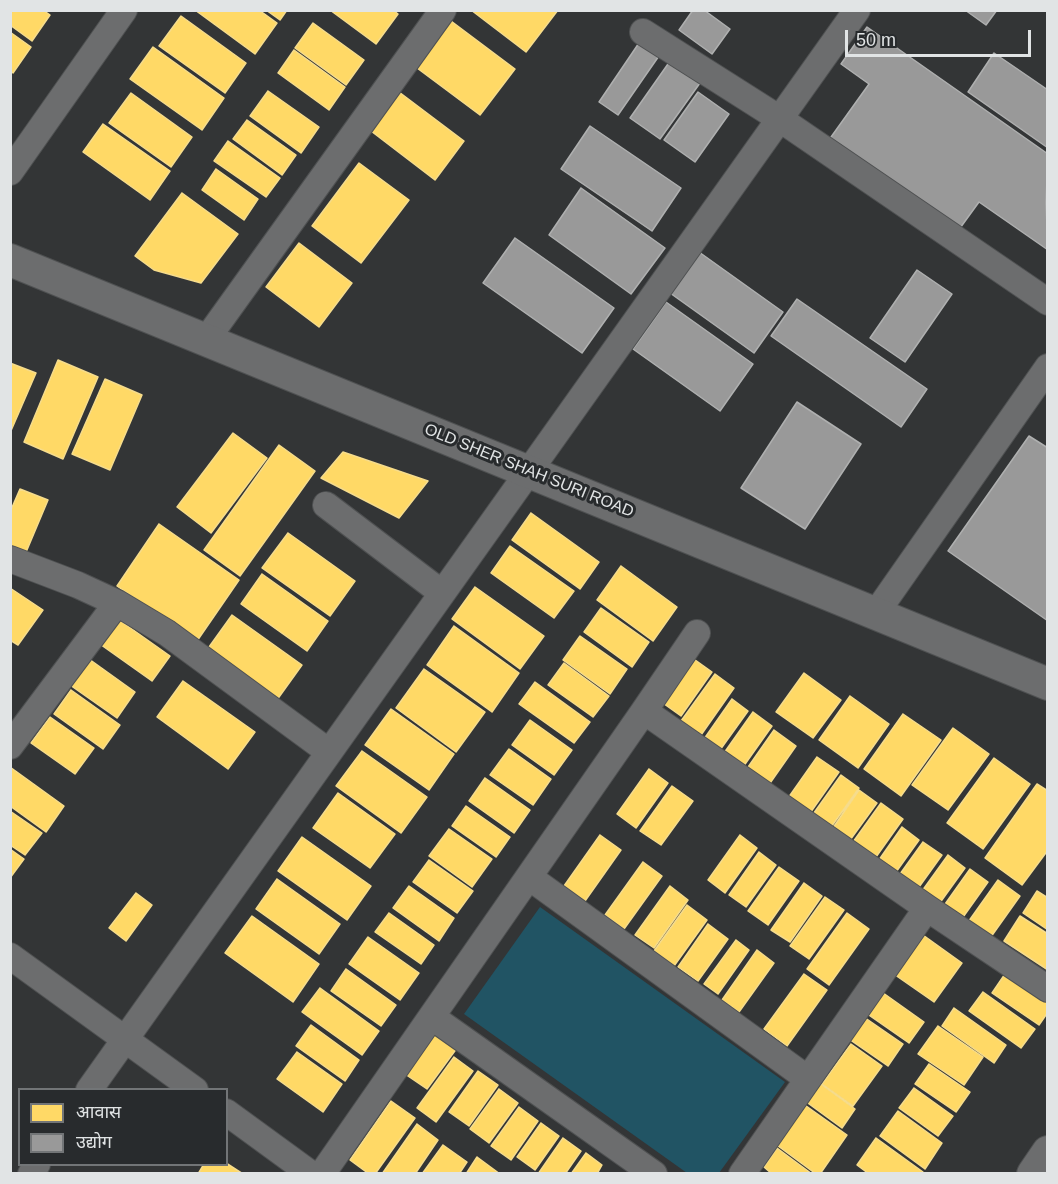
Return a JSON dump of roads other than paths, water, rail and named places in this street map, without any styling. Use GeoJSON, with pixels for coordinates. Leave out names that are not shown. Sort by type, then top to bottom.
{"type":"FeatureCollection","features":[{"type":"Feature","properties":{"kind":"street"},"geometry":{"type":"LineString","coordinates":[[10,172],[124,10]]}},
{"type":"Feature","properties":{"kind":"street"},"geometry":{"type":"LineString","coordinates":[[206,340],[443,10]]}},
{"type":"Feature","properties":{"kind":"street"},"geometry":{"type":"LineString","coordinates":[[90,1088],[857,10]]}},
{"type":"Feature","properties":{"kind":"street"},"geometry":{"type":"LineString","coordinates":[[643,32],[780,119],[1047,302]]}},
{"type":"Feature","properties":{"kind":"street","name":"OLD SHER SHAH SURI ROAD"},"geometry":{"type":"LineString","coordinates":[[10,260],[1047,684]]}},
{"type":"Feature","properties":{"kind":"street"},"geometry":{"type":"LineString","coordinates":[[876,613],[1047,367]]}},
{"type":"Feature","properties":{"kind":"street"},"geometry":{"type":"LineString","coordinates":[[326,505],[442,593]]}},
{"type":"Feature","properties":{"kind":"street"},"geometry":{"type":"LineString","coordinates":[[10,559],[78,585],[117,603],[167,633],[329,752]]}},
{"type":"Feature","properties":{"kind":"street"},"geometry":{"type":"LineString","coordinates":[[10,746],[117,603]]}},
{"type":"Feature","properties":{"kind":"street"},"geometry":{"type":"LineString","coordinates":[[322,1173],[697,633]]}},
{"type":"Feature","properties":{"kind":"street"},"geometry":{"type":"LineString","coordinates":[[644,711],[1047,989]]}},
{"type":"Feature","properties":{"kind":"street"},"geometry":{"type":"LineString","coordinates":[[529,877],[808,1079]]}},
{"type":"Feature","properties":{"kind":"street"},"geometry":{"type":"LineString","coordinates":[[742,1173],[927,908]]}},
{"type":"Feature","properties":{"kind":"street"},"geometry":{"type":"LineString","coordinates":[[10,956],[194,1088]]}},
{"type":"Feature","properties":{"kind":"street"},"geometry":{"type":"LineString","coordinates":[[432,1017],[654,1173]]}},
{"type":"Feature","properties":{"kind":"street"},"geometry":{"type":"LineString","coordinates":[[228,1113],[311,1173]]}},
{"type":"Feature","properties":{"kind":"street"},"geometry":{"type":"LineString","coordinates":[[1033,1173],[1047,1152]]}}]}
